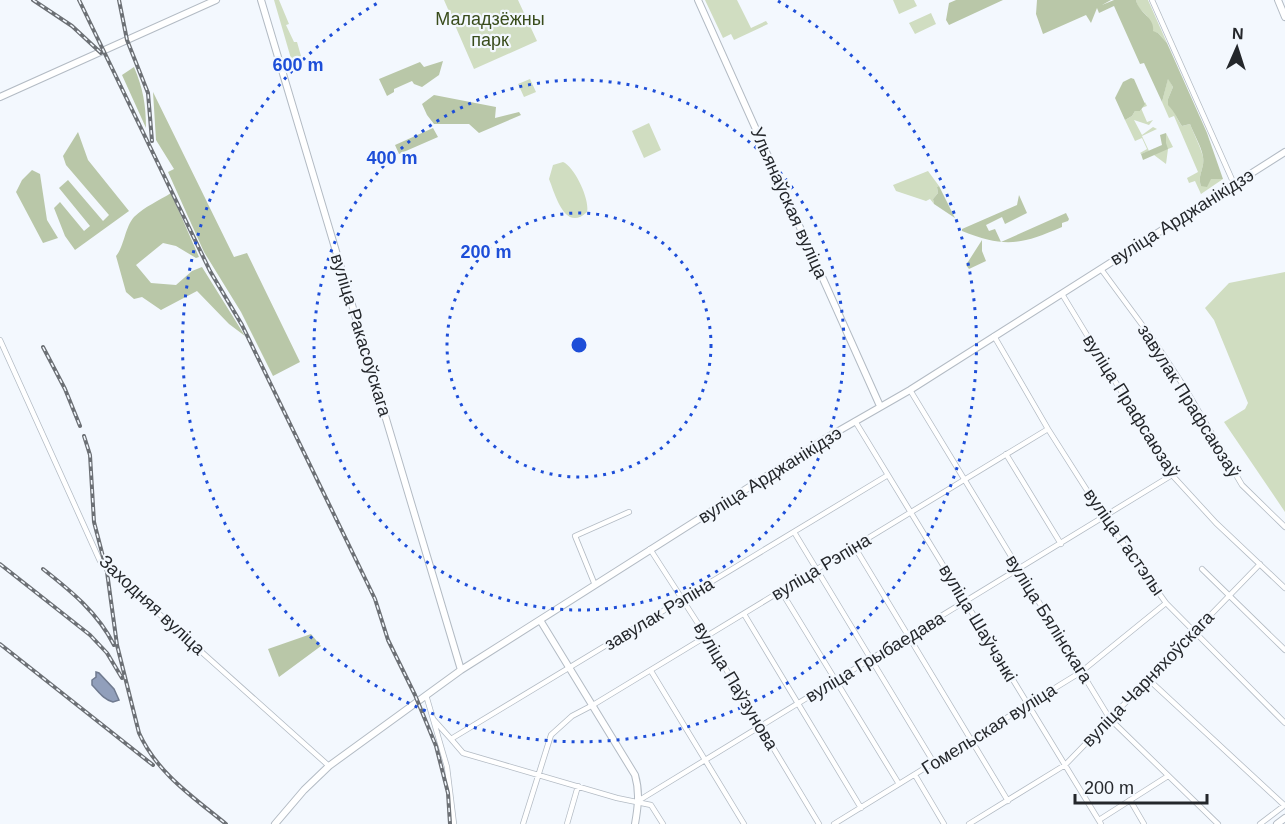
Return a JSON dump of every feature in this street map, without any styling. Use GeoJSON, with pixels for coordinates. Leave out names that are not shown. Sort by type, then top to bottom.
{"type":"FeatureCollection","features":[{"type":"Feature","properties":{"kind":"main road"},"geometry":{"type":"LineString","coordinates":[[0,97],[216,0]]}},
{"type":"Feature","properties":{"kind":"main road","name":"вуліца Ракасоўскага"},"geometry":{"type":"LineString","coordinates":[[261,0],[461,670]]}},
{"type":"Feature","properties":{"kind":"main road","name":"Ульянаўская вуліца"},"geometry":{"type":"LineString","coordinates":[[698,0],[880,406]]}},
{"type":"Feature","properties":{"kind":"main road"},"geometry":{"type":"LineString","coordinates":[[1278,0],[1285,17]]}},
{"type":"Feature","properties":{"kind":"main road","name":"вуліца Арджанікідзэ"},"geometry":{"type":"LineString","coordinates":[[275,824],[304,790],[329,766],[461,670],[855,421],[910,390],[1285,152]]}},
{"type":"Feature","properties":{"kind":"main road"},"geometry":{"type":"LineString","coordinates":[[540,620],[635,776],[638,801],[634,824]]}},
{"type":"Feature","properties":{"kind":"main road"},"geometry":{"type":"LineString","coordinates":[[1277,824],[1285,818]]}},
{"type":"Feature","properties":{"kind":"street"},"geometry":{"type":"LineString","coordinates":[[1152,0],[1234,184]]}},
{"type":"Feature","properties":{"kind":"street","name":"завулак Прафсаюзаў"},"geometry":{"type":"LineString","coordinates":[[1101,269],[1185,388],[1242,485],[1285,527]]}},
{"type":"Feature","properties":{"kind":"street","name":"вуліца Прафсаюзаў"},"geometry":{"type":"LineString","coordinates":[[1062,294],[1172,475],[1216,523],[1285,588]]}},
{"type":"Feature","properties":{"kind":"street","name":"вуліца Гастэлы"},"geometry":{"type":"LineString","coordinates":[[994,336],[1048,429],[1104,517],[1166,603],[1285,723]]}},
{"type":"Feature","properties":{"kind":"street","name":"Заходняя вуліца"},"geometry":{"type":"LineString","coordinates":[[0,340],[100,561],[329,766]]}},
{"type":"Feature","properties":{"kind":"street","name":"вуліца Бялінскага"},"geometry":{"type":"LineString","coordinates":[[910,390],[1110,719],[1218,824]]}},
{"type":"Feature","properties":{"kind":"street","name":"вуліца Шаўчэнкі"},"geometry":{"type":"LineString","coordinates":[[855,421],[1100,822]]}},
{"type":"Feature","properties":{"kind":"street","name":"вуліца Рэпіна"},"geometry":{"type":"LineString","coordinates":[[523,824],[551,735],[572,716],[1048,429]]}},
{"type":"Feature","properties":{"kind":"street"},"geometry":{"type":"LineString","coordinates":[[1006,454],[1061,544]]}},
{"type":"Feature","properties":{"kind":"street","name":"завулак Рэпіна"},"geometry":{"type":"LineString","coordinates":[[451,739],[888,475]]}},
{"type":"Feature","properties":{"kind":"street","name":"вуліца Грыбаедава"},"geometry":{"type":"LineString","coordinates":[[638,801],[1172,475]]}},
{"type":"Feature","properties":{"kind":"street"},"geometry":{"type":"LineString","coordinates":[[595,585],[575,536],[628,512]]}},
{"type":"Feature","properties":{"kind":"street"},"geometry":{"type":"LineString","coordinates":[[794,532],[934,763]]}},
{"type":"Feature","properties":{"kind":"street"},"geometry":{"type":"LineString","coordinates":[[854,546],[1008,801]]}},
{"type":"Feature","properties":{"kind":"street","name":"вуліца Паўзунова"},"geometry":{"type":"LineString","coordinates":[[650,549],[706,636],[819,824]]}},
{"type":"Feature","properties":{"kind":"street","name":"вуліца Чарняхоўскага"},"geometry":{"type":"LineString","coordinates":[[969,824],[1065,765],[1260,564]]}},
{"type":"Feature","properties":{"kind":"street"},"geometry":{"type":"LineString","coordinates":[[1202,568],[1285,650]]}},
{"type":"Feature","properties":{"kind":"street"},"geometry":{"type":"LineString","coordinates":[[781,591],[899,784]]}},
{"type":"Feature","properties":{"kind":"street","name":"Гомельская вуліца"},"geometry":{"type":"LineString","coordinates":[[834,824],[1081,672],[1166,603]]}},
{"type":"Feature","properties":{"kind":"street"},"geometry":{"type":"LineString","coordinates":[[744,614],[861,808]]}},
{"type":"Feature","properties":{"kind":"street"},"geometry":{"type":"LineString","coordinates":[[651,670],[744,824]]}},
{"type":"Feature","properties":{"kind":"street"},"geometry":{"type":"LineString","coordinates":[[1148,679],[1285,805],[1260,824]]}},
{"type":"Feature","properties":{"kind":"street"},"geometry":{"type":"LineString","coordinates":[[426,695],[447,767],[454,824]]}},
{"type":"Feature","properties":{"kind":"street"},"geometry":{"type":"LineString","coordinates":[[434,720],[463,753],[617,798],[651,805],[663,824]]}},
{"type":"Feature","properties":{"kind":"street"},"geometry":{"type":"LineString","coordinates":[[915,775],[944,824]]}},
{"type":"Feature","properties":{"kind":"street"},"geometry":{"type":"LineString","coordinates":[[1100,822],[1168,776]]}},
{"type":"Feature","properties":{"kind":"street"},"geometry":{"type":"LineString","coordinates":[[567,824],[578,786]]}},
{"type":"Feature","properties":{"kind":"street"},"geometry":{"type":"LineString","coordinates":[[1130,800],[1144,824]]}},
{"type":"Feature","properties":{"kind":"green space"},"geometry":{"type":"Polygon","coordinates":[[[274,0],[279,0],[289,24],[286,25],[294,42],[297,42],[301,56],[292,62],[274,0]]]}},
{"type":"Feature","properties":{"kind":"green space","name":"Маладзёжны парк"},"geometry":{"type":"Polygon","coordinates":[[[444,0],[518,0],[537,41],[474,69],[444,0]]]}},
{"type":"Feature","properties":{"kind":"green space"},"geometry":{"type":"Polygon","coordinates":[[[705,0],[737,0],[751,28],[766,21],[768,24],[734,40],[731,34],[723,38],[705,0]]]}},
{"type":"Feature","properties":{"kind":"green space"},"geometry":{"type":"Polygon","coordinates":[[[893,0],[914,0],[917,6],[899,14],[893,0]]]}},
{"type":"Feature","properties":{"kind":"green space"},"geometry":{"type":"Polygon","coordinates":[[[956,0],[1003,0],[949,25],[946,20],[949,3],[956,0]]]}},
{"type":"Feature","properties":{"kind":"green space"},"geometry":{"type":"Polygon","coordinates":[[[1037,0],[1111,0],[1102,5],[1114,0],[1136,0],[1140,9],[1152,22],[1153,31],[1167,43],[1207,133],[1223,179],[1211,179],[1207,187],[1201,186],[1202,153],[1190,124],[1182,126],[1168,105],[1173,87],[1168,79],[1162,102],[1144,63],[1140,64],[1114,6],[1099,13],[1097,8],[1091,23],[1086,15],[1043,34],[1036,14],[1037,0]]]}},
{"type":"Feature","properties":{"kind":"green space"},"geometry":{"type":"Polygon","coordinates":[[[1136,0],[1148,0],[1167,43],[1158,33],[1153,32],[1147,16],[1138,7],[1136,0]]]}},
{"type":"Feature","properties":{"kind":"green space"},"geometry":{"type":"Polygon","coordinates":[[[931,13],[936,24],[915,34],[909,23],[931,13]]]}},
{"type":"Feature","properties":{"kind":"green space"},"geometry":{"type":"Polygon","coordinates":[[[443,61],[439,75],[422,87],[412,81],[394,89],[394,92],[387,96],[379,79],[420,62],[424,67],[443,61]]]}},
{"type":"Feature","properties":{"kind":"green space"},"geometry":{"type":"Polygon","coordinates":[[[134,67],[143,97],[146,128],[122,75],[134,67]]]}},
{"type":"Feature","properties":{"kind":"green space"},"geometry":{"type":"Polygon","coordinates":[[[1168,78],[1173,87],[1168,99],[1182,126],[1190,124],[1202,153],[1201,186],[1210,179],[1223,179],[1201,194],[1195,181],[1189,183],[1187,178],[1198,172],[1174,116],[1169,118],[1162,102],[1168,78]]]}},
{"type":"Feature","properties":{"kind":"green space"},"geometry":{"type":"Polygon","coordinates":[[[530,79],[536,92],[524,97],[518,84],[530,79]]]}},
{"type":"Feature","properties":{"kind":"green space"},"geometry":{"type":"Polygon","coordinates":[[[1134,79],[1145,104],[1140,111],[1135,111],[1125,120],[1115,98],[1123,82],[1134,79]]]}},
{"type":"Feature","properties":{"kind":"green space"},"geometry":{"type":"Polygon","coordinates":[[[153,92],[234,257],[247,253],[300,362],[273,376],[241,312],[204,252],[168,172],[174,169],[156,140],[153,92]]]}},
{"type":"Feature","properties":{"kind":"green space"},"geometry":{"type":"Polygon","coordinates":[[[434,95],[496,107],[495,118],[519,112],[521,115],[479,133],[469,124],[434,124],[422,104],[434,95]]]}},
{"type":"Feature","properties":{"kind":"green space"},"geometry":{"type":"Polygon","coordinates":[[[1141,109],[1147,122],[1153,120],[1149,125],[1134,120],[1142,135],[1153,127],[1157,129],[1142,136],[1149,151],[1141,154],[1147,149],[1142,138],[1135,141],[1125,120],[1141,109]]]}},
{"type":"Feature","properties":{"kind":"green space"},"geometry":{"type":"Polygon","coordinates":[[[649,123],[661,150],[644,158],[632,131],[649,123]]]}},
{"type":"Feature","properties":{"kind":"green space"},"geometry":{"type":"Polygon","coordinates":[[[433,128],[438,137],[399,154],[395,145],[433,128]]]}},
{"type":"Feature","properties":{"kind":"green space"},"geometry":{"type":"Polygon","coordinates":[[[78,132],[88,160],[129,211],[75,250],[65,236],[54,208],[60,202],[84,231],[90,226],[59,188],[68,180],[103,221],[109,215],[66,165],[63,156],[78,132]]]}},
{"type":"Feature","properties":{"kind":"green space"},"geometry":{"type":"Polygon","coordinates":[[[1166,133],[1173,147],[1168,149],[1166,164],[1154,155],[1166,143],[1166,133]]]}},
{"type":"Feature","properties":{"kind":"green space"},"geometry":{"type":"Polygon","coordinates":[[[1166,133],[1168,149],[1143,160],[1141,154],[1162,145],[1160,135],[1166,133]]]}},
{"type":"Feature","properties":{"kind":"green space"},"geometry":{"type":"Polygon","coordinates":[[[563,162],[577,177],[584,192],[587,212],[579,217],[573,218],[562,209],[549,179],[553,165],[563,162]]]}},
{"type":"Feature","properties":{"kind":"green space"},"geometry":{"type":"Polygon","coordinates":[[[32,170],[40,174],[47,220],[58,238],[43,243],[16,192],[22,180],[32,170]]]}},
{"type":"Feature","properties":{"kind":"green space"},"geometry":{"type":"Polygon","coordinates":[[[928,171],[939,186],[937,187],[938,193],[933,199],[934,204],[930,199],[926,201],[896,191],[893,185],[928,171]]]}},
{"type":"Feature","properties":{"kind":"green space"},"geometry":{"type":"Polygon","coordinates":[[[939,186],[955,218],[934,204],[933,199],[938,193],[937,187],[939,186]]]}},
{"type":"Feature","properties":{"kind":"green space"},"geometry":{"type":"Polygon","coordinates":[[[171,193],[199,257],[196,258],[176,246],[163,243],[136,265],[151,283],[176,285],[192,271],[202,267],[245,336],[229,324],[197,291],[161,310],[142,297],[134,299],[126,292],[116,256],[129,226],[138,213],[171,193]]]}},
{"type":"Feature","properties":{"kind":"green space"},"geometry":{"type":"Polygon","coordinates":[[[1019,195],[1027,213],[1005,224],[1002,217],[986,225],[989,231],[995,229],[1001,242],[962,231],[962,229],[1017,205],[1019,195]]]}},
{"type":"Feature","properties":{"kind":"green space"},"geometry":{"type":"Polygon","coordinates":[[[1066,213],[1069,219],[1062,223],[1062,227],[1035,238],[1001,242],[1066,213]]]}},
{"type":"Feature","properties":{"kind":"green space"},"geometry":{"type":"Polygon","coordinates":[[[982,240],[982,251],[986,261],[969,269],[966,265],[982,240]]]}},
{"type":"Feature","properties":{"kind":"green space"},"geometry":{"type":"Polygon","coordinates":[[[1285,272],[1285,512],[1224,422],[1245,409],[1248,403],[1214,320],[1205,308],[1229,283],[1285,272]]]}},
{"type":"Feature","properties":{"kind":"green space"},"geometry":{"type":"Polygon","coordinates":[[[311,634],[321,646],[279,677],[268,649],[311,634]]]}},
{"type":"Feature","properties":{"kind":"water"},"geometry":{"type":"Polygon","coordinates":[[[96,672],[114,689],[119,700],[113,702],[106,699],[92,685],[96,672]]]}},
{"type":"Feature","properties":{"kind":"railway"},"geometry":{"type":"LineString","coordinates":[[33,0],[72,26],[101,53]]}},
{"type":"Feature","properties":{"kind":"railway"},"geometry":{"type":"LineString","coordinates":[[79,0],[210,271],[242,325],[375,599],[388,640],[415,695],[436,746],[448,793],[450,824]]}},
{"type":"Feature","properties":{"kind":"railway"},"geometry":{"type":"LineString","coordinates":[[119,0],[127,40],[148,93],[152,141]]}},
{"type":"Feature","properties":{"kind":"railway"},"geometry":{"type":"LineString","coordinates":[[43,347],[65,389],[80,426]]}},
{"type":"Feature","properties":{"kind":"railway"},"geometry":{"type":"LineString","coordinates":[[84,436],[90,455],[94,522],[107,572],[117,645],[139,733],[166,772],[226,824]]}},
{"type":"Feature","properties":{"kind":"railway"},"geometry":{"type":"LineString","coordinates":[[0,564],[90,635],[107,653],[122,678]]}},
{"type":"Feature","properties":{"kind":"railway"},"geometry":{"type":"LineString","coordinates":[[43,569],[74,594],[92,613],[108,633],[114,645]]}},
{"type":"Feature","properties":{"kind":"railway"},"geometry":{"type":"LineString","coordinates":[[0,644],[153,765]]}}]}
